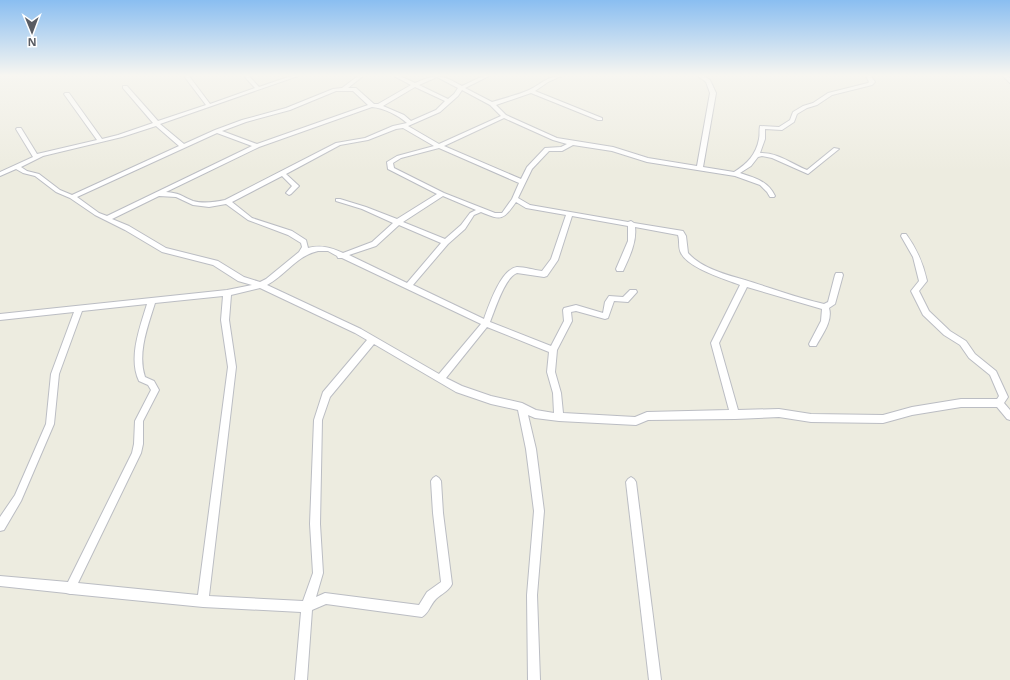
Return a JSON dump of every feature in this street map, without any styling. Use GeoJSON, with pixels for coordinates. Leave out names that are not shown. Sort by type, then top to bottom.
{"type":"FeatureCollection","features":[{"type":"Feature","properties":{"kind":"street"},"geometry":{"type":"LineString","coordinates":[[77,108],[100,140]]}},
{"type":"Feature","properties":{"kind":"street"},"geometry":{"type":"LineString","coordinates":[[143,108],[157,124],[183,146]]}},
{"type":"Feature","properties":{"kind":"street"},"geometry":{"type":"LineString","coordinates":[[0,174],[36,157],[120,136],[204,108]]}},
{"type":"Feature","properties":{"kind":"street"},"geometry":{"type":"LineString","coordinates":[[72,196],[217,131],[244,121],[291,108]]}},
{"type":"Feature","properties":{"kind":"street"},"geometry":{"type":"LineString","coordinates":[[108,218],[257,146],[370,108]]}},
{"type":"Feature","properties":{"kind":"street"},"geometry":{"type":"LineString","coordinates":[[380,108],[402,116],[407,125],[439,146],[522,182]]}},
{"type":"Feature","properties":{"kind":"street"},"geometry":{"type":"LineString","coordinates":[[160,194],[177,195],[193,203],[209,205],[228,202],[338,144],[366,139],[395,127],[407,125],[438,111],[441,108]]}},
{"type":"Feature","properties":{"kind":"street"},"geometry":{"type":"LineString","coordinates":[[496,108],[504,116],[529,129],[572,144],[613,149],[647,160],[735,174],[757,180],[770,189],[772,196]]}},
{"type":"Feature","properties":{"kind":"street"},"geometry":{"type":"LineString","coordinates":[[572,108],[600,119]]}},
{"type":"Feature","properties":{"kind":"street"},"geometry":{"type":"LineString","coordinates":[[700,168],[710,108]]}},
{"type":"Feature","properties":{"kind":"street"},"geometry":{"type":"LineString","coordinates":[[735,174],[749,165],[756,156],[762,139],[762,127],[780,129],[792,121],[795,113],[804,108]]}},
{"type":"Feature","properties":{"kind":"street"},"geometry":{"type":"LineString","coordinates":[[504,116],[439,146],[399,157],[390,162],[389,165],[391,169],[442,194],[500,216],[504,214],[515,199],[529,168],[547,149],[562,149],[572,144]]}},
{"type":"Feature","properties":{"kind":"street"},"geometry":{"type":"LineString","coordinates":[[19,129],[36,157]]}},
{"type":"Feature","properties":{"kind":"street"},"geometry":{"type":"LineString","coordinates":[[217,131],[257,146]]}},
{"type":"Feature","properties":{"kind":"street"},"geometry":{"type":"LineString","coordinates":[[756,156],[759,154],[767,154],[808,172],[836,149]]}},
{"type":"Feature","properties":{"kind":"street"},"geometry":{"type":"LineString","coordinates":[[16,166],[25,172],[37,175],[58,191],[72,196],[97,214],[108,218],[164,250],[215,263],[242,279],[261,285],[373,339],[440,380],[459,389],[491,400],[522,407],[535,414],[559,417],[636,421],[647,416],[779,413],[811,418],[883,419],[912,411],[961,403],[999,403],[1010,416]]}},
{"type":"Feature","properties":{"kind":"street"},"geometry":{"type":"LineString","coordinates":[[282,173],[289,177],[296,186],[289,193]]}},
{"type":"Feature","properties":{"kind":"street"},"geometry":{"type":"LineString","coordinates":[[340,256],[374,244],[398,222],[442,194]]}},
{"type":"Feature","properties":{"kind":"street"},"geometry":{"type":"LineString","coordinates":[[515,199],[528,206],[681,232],[683,236],[683,250],[687,256],[702,266],[745,283],[825,307],[831,304],[839,275]]}},
{"type":"Feature","properties":{"kind":"street"},"geometry":{"type":"LineString","coordinates":[[338,200],[364,208],[446,242]]}},
{"type":"Feature","properties":{"kind":"street"},"geometry":{"type":"LineString","coordinates":[[228,202],[250,219],[290,234],[304,242],[305,247],[302,254]]}},
{"type":"Feature","properties":{"kind":"street"},"geometry":{"type":"LineString","coordinates":[[408,286],[446,242],[464,227],[472,214],[481,210]]}},
{"type":"Feature","properties":{"kind":"street"},"geometry":{"type":"LineString","coordinates":[[440,380],[486,322],[500,289],[510,272],[517,270],[541,275],[546,272],[554,260],[570,214]]}},
{"type":"Feature","properties":{"kind":"street"},"geometry":{"type":"LineString","coordinates":[[620,268],[630,251],[633,231],[631,224]]}},
{"type":"Feature","properties":{"kind":"street"},"geometry":{"type":"LineString","coordinates":[[904,236],[913,248],[919,261],[923,281],[915,291],[926,313],[947,333],[963,343],[972,356],[993,373],[1004,397],[999,403]]}},
{"type":"Feature","properties":{"kind":"street"},"geometry":{"type":"LineString","coordinates":[[0,317],[227,293],[261,285],[302,254],[314,248],[322,248],[329,249],[340,256],[486,322],[553,350]]}},
{"type":"Feature","properties":{"kind":"street"},"geometry":{"type":"LineString","coordinates":[[736,415],[715,343],[745,283]]}},
{"type":"Feature","properties":{"kind":"street"},"geometry":{"type":"LineString","coordinates":[[559,417],[557,394],[551,372],[553,350],[568,321],[567,310],[576,308],[605,316],[607,306],[612,298],[625,300],[633,292]]}},
{"type":"Feature","properties":{"kind":"street"},"geometry":{"type":"LineString","coordinates":[[202,602],[232,367],[224,320],[227,293]]}},
{"type":"Feature","properties":{"kind":"street"},"geometry":{"type":"LineString","coordinates":[[70,589],[132,462],[138,446],[137,435],[139,423],[154,394],[154,386],[142,379],[139,370],[140,341],[152,301]]}},
{"type":"Feature","properties":{"kind":"street"},"geometry":{"type":"LineString","coordinates":[[813,344],[826,317],[827,311],[825,307]]}},
{"type":"Feature","properties":{"kind":"street"},"geometry":{"type":"LineString","coordinates":[[0,526],[18,498],[50,424],[55,374],[79,309]]}},
{"type":"Feature","properties":{"kind":"street"},"geometry":{"type":"LineString","coordinates":[[301,680],[307,607],[318,573],[315,524],[318,420],[326,395],[373,339]]}},
{"type":"Feature","properties":{"kind":"street"},"geometry":{"type":"LineString","coordinates":[[522,407],[531,448],[539,511],[532,595],[534,680]]}},
{"type":"Feature","properties":{"kind":"street"},"geometry":{"type":"LineString","coordinates":[[0,581],[202,602],[307,607],[325,598],[422,611],[431,596],[447,584],[438,513],[436,480]]}},
{"type":"Feature","properties":{"kind":"street"},"geometry":{"type":"LineString","coordinates":[[631,482],[655,680]]}}]}
